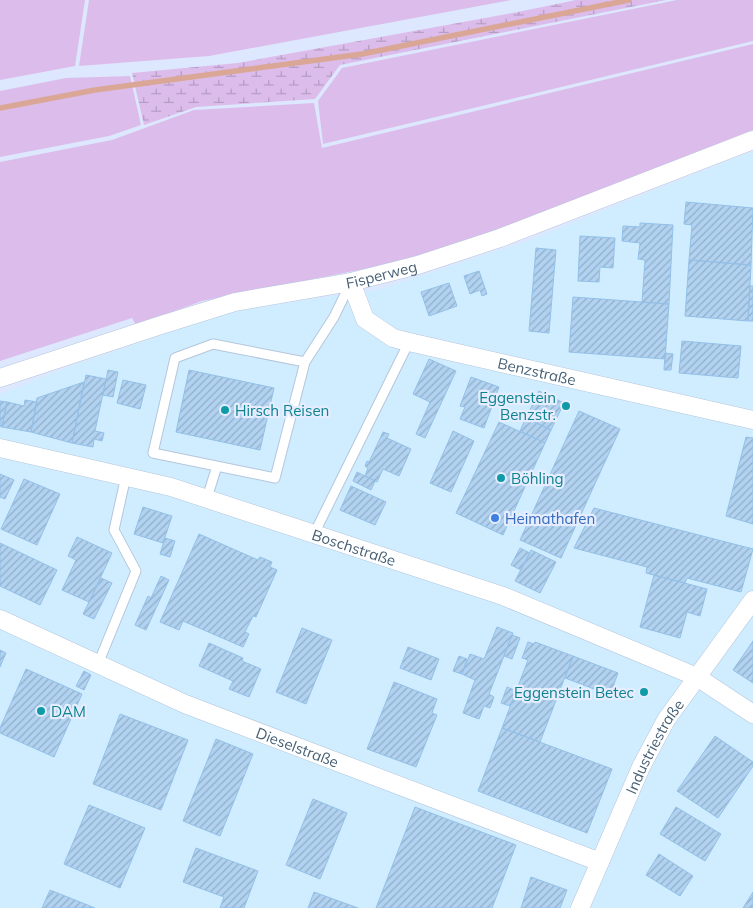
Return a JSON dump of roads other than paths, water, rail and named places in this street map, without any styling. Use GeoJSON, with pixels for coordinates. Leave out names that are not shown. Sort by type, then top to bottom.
{"type":"FeatureCollection","features":[{"type":"Feature","properties":{"kind":"street","name":"Fisperweg"},"geometry":{"type":"LineString","coordinates":[[0,378],[162,324],[235,302],[351,282],[418,266],[500,238],[753,140]]}},
{"type":"Feature","properties":{"kind":"street","name":"Benzstraße"},"geometry":{"type":"LineString","coordinates":[[351,282],[365,319],[394,338],[753,420]]}},
{"type":"Feature","properties":{"kind":"street","name":"Boschstraße"},"geometry":{"type":"LineString","coordinates":[[0,448],[172,487],[503,596],[697,677],[753,714]]}},
{"type":"Feature","properties":{"kind":"street","name":"Industriestraße"},"geometry":{"type":"LineString","coordinates":[[580,908],[642,766],[666,720],[753,600]]}},
{"type":"Feature","properties":{"kind":"street","name":"Dieselstraße"},"geometry":{"type":"LineString","coordinates":[[0,619],[185,704],[600,862]]}},
{"type":"Feature","properties":{"kind":"lane"},"geometry":{"type":"LineString","coordinates":[[305,362],[213,344],[175,358],[153,453],[275,478],[305,362],[334,317],[351,282]]}},
{"type":"Feature","properties":{"kind":"lane"},"geometry":{"type":"LineString","coordinates":[[314,534],[409,342]]}},
{"type":"Feature","properties":{"kind":"lane"},"geometry":{"type":"LineString","coordinates":[[208,498],[218,466]]}},
{"type":"Feature","properties":{"kind":"lane"},"geometry":{"type":"LineString","coordinates":[[98,664],[136,571],[114,530],[126,476]]}},
{"type":"Feature","properties":{"kind":"waterway"},"geometry":{"type":"LineString","coordinates":[[0,108],[95,90],[362,54],[629,0]]}},
{"type":"Feature","properties":{"kind":"place","name":"Eggenstein Benzstr."},"geometry":{"type":"Point","coordinates":[566,406]}},
{"type":"Feature","properties":{"kind":"place","name":"Hirsch Reisen"},"geometry":{"type":"Point","coordinates":[225,410]}},
{"type":"Feature","properties":{"kind":"place","name":"Böhling"},"geometry":{"type":"Point","coordinates":[501,478]}},
{"type":"Feature","properties":{"kind":"place","name":"Heimathafen"},"geometry":{"type":"Point","coordinates":[495,518]}},
{"type":"Feature","properties":{"kind":"place","name":"Eggenstein Betec"},"geometry":{"type":"Point","coordinates":[644,692]}},
{"type":"Feature","properties":{"kind":"place","name":"DAM"},"geometry":{"type":"Point","coordinates":[41,711]}}]}
